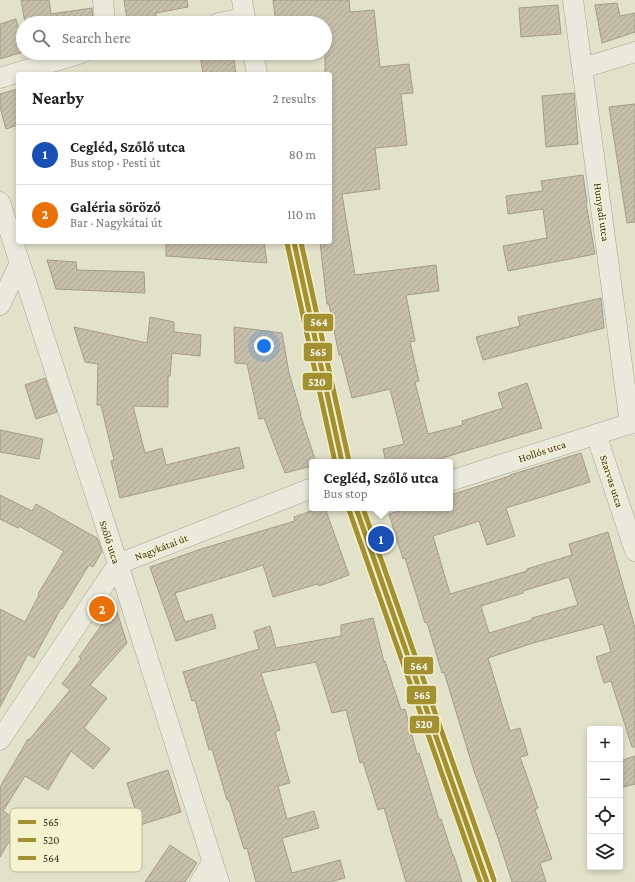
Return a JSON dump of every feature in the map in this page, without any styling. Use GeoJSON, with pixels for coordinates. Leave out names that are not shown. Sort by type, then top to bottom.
{"type":"FeatureCollection","features":[{"type":"Feature","properties":{"kind":"street"},"geometry":{"type":"LineString","coordinates":[[103,0],[105,16]]}},
{"type":"Feature","properties":{"kind":"street","name":"Hunyadi utca"},"geometry":{"type":"LineString","coordinates":[[573,0],[633,423]]}},
{"type":"Feature","properties":{"kind":"street"},"geometry":{"type":"LineString","coordinates":[[583,68],[635,52]]}},
{"type":"Feature","properties":{"kind":"street"},"geometry":{"type":"LineString","coordinates":[[20,72],[59,60]]}},
{"type":"Feature","properties":{"kind":"street"},"geometry":{"type":"LineString","coordinates":[[254,60],[257,72]]}},
{"type":"Feature","properties":{"kind":"street"},"geometry":{"type":"LineString","coordinates":[[0,78],[16,73]]}},
{"type":"Feature","properties":{"kind":"street","name":"Szőlő utca"},"geometry":{"type":"LineString","coordinates":[[0,202],[19,265],[118,564],[219,882]]}},
{"type":"Feature","properties":{"kind":"street"},"geometry":{"type":"LineString","coordinates":[[294,244],[341,459]]}},
{"type":"Feature","properties":{"kind":"street"},"geometry":{"type":"LineString","coordinates":[[0,304],[19,265]]}},
{"type":"Feature","properties":{"kind":"street","name":"Hollós utca"},"geometry":{"type":"LineString","coordinates":[[453,480],[633,423]]}},
{"type":"Feature","properties":{"kind":"street","name":"Szarvas utca"},"geometry":{"type":"LineString","coordinates":[[596,434],[635,551]]}},
{"type":"Feature","properties":{"kind":"street","name":"Nagykátai út"},"geometry":{"type":"LineString","coordinates":[[118,564],[309,489]]}},
{"type":"Feature","properties":{"kind":"street"},"geometry":{"type":"LineString","coordinates":[[360,511],[487,882]]}},
{"type":"Feature","properties":{"kind":"street"},"geometry":{"type":"LineString","coordinates":[[0,740],[118,564]]}},
{"type":"Feature","properties":{"kind":"street"},"geometry":{"type":"LineString","coordinates":[[200,882],[212,863]]}},
{"type":"Feature","properties":{"kind":"building"},"geometry":{"type":"Polygon","coordinates":[[[21,0],[49,0],[51,14],[92,8],[93,16],[24,16],[21,0]]]}},
{"type":"Feature","properties":{"kind":"building"},"geometry":{"type":"Polygon","coordinates":[[[124,0],[187,0],[188,7],[156,13],[156,16],[126,16],[124,0]]]}},
{"type":"Feature","properties":{"kind":"building"},"geometry":{"type":"Polygon","coordinates":[[[273,0],[349,0],[350,12],[374,10],[380,67],[409,64],[413,93],[401,94],[407,145],[375,148],[380,189],[342,194],[355,275],[436,265],[439,291],[406,295],[415,341],[410,342],[419,381],[415,382],[428,434],[463,425],[462,421],[503,408],[498,393],[527,383],[542,428],[439,459],[385,459],[383,449],[404,444],[390,389],[352,398],[341,355],[339,355],[329,304],[327,304],[320,244],[332,244],[332,72],[325,72],[325,60],[332,60],[332,16],[275,16],[273,0]]]}},
{"type":"Feature","properties":{"kind":"building"},"geometry":{"type":"Polygon","coordinates":[[[617,3],[620,16],[635,13],[635,32],[602,43],[595,5],[617,3]]]}},
{"type":"Feature","properties":{"kind":"building"},"geometry":{"type":"Polygon","coordinates":[[[558,5],[561,34],[521,37],[519,8],[558,5]]]}},
{"type":"Feature","properties":{"kind":"building"},"geometry":{"type":"Polygon","coordinates":[[[16,19],[16,54],[0,59],[0,24],[16,19]]]}},
{"type":"Feature","properties":{"kind":"building"},"geometry":{"type":"Polygon","coordinates":[[[201,60],[234,60],[236,72],[203,72],[201,60]]]}},
{"type":"Feature","properties":{"kind":"building"},"geometry":{"type":"Polygon","coordinates":[[[16,90],[16,126],[6,129],[0,107],[0,94],[16,90]]]}},
{"type":"Feature","properties":{"kind":"building"},"geometry":{"type":"Polygon","coordinates":[[[574,93],[578,144],[546,147],[542,96],[574,93]]]}},
{"type":"Feature","properties":{"kind":"building"},"geometry":{"type":"Polygon","coordinates":[[[635,104],[635,222],[627,223],[609,107],[635,104]]]}},
{"type":"Feature","properties":{"kind":"building"},"geometry":{"type":"Polygon","coordinates":[[[583,175],[586,203],[595,254],[508,271],[503,246],[547,238],[543,209],[508,214],[506,196],[543,191],[541,181],[583,175]]]}},
{"type":"Feature","properties":{"kind":"building"},"geometry":{"type":"Polygon","coordinates":[[[166,244],[264,244],[267,263],[166,256],[166,244]]]}},
{"type":"Feature","properties":{"kind":"building"},"geometry":{"type":"Polygon","coordinates":[[[47,260],[76,262],[77,270],[144,272],[145,293],[56,289],[47,260]]]}},
{"type":"Feature","properties":{"kind":"building"},"geometry":{"type":"Polygon","coordinates":[[[601,298],[604,328],[483,360],[476,337],[520,326],[518,317],[601,298]]]}},
{"type":"Feature","properties":{"kind":"building"},"geometry":{"type":"Polygon","coordinates":[[[150,317],[174,322],[174,332],[201,335],[200,356],[172,353],[170,376],[168,376],[168,407],[133,406],[145,453],[162,448],[166,465],[239,447],[244,468],[120,498],[111,461],[114,460],[101,405],[97,405],[98,364],[85,362],[74,327],[147,343],[150,317]]]}},
{"type":"Feature","properties":{"kind":"building"},"geometry":{"type":"Polygon","coordinates":[[[234,327],[282,333],[289,373],[300,414],[315,459],[309,459],[309,467],[285,473],[264,418],[259,419],[247,364],[235,363],[234,327]]]}},
{"type":"Feature","properties":{"kind":"building"},"geometry":{"type":"Polygon","coordinates":[[[45,378],[57,412],[36,419],[25,385],[45,378]]]}},
{"type":"Feature","properties":{"kind":"building"},"geometry":{"type":"Polygon","coordinates":[[[0,430],[43,439],[39,459],[0,452],[0,430]]]}},
{"type":"Feature","properties":{"kind":"building"},"geometry":{"type":"Polygon","coordinates":[[[581,453],[590,482],[506,508],[515,536],[487,545],[479,521],[433,536],[450,594],[527,571],[527,569],[572,555],[569,544],[608,532],[635,628],[635,747],[632,747],[611,681],[604,683],[596,657],[611,652],[603,624],[533,643],[488,658],[510,731],[520,728],[528,755],[520,757],[538,808],[535,810],[552,859],[540,863],[546,882],[512,882],[474,771],[444,672],[442,673],[427,622],[425,623],[405,558],[403,559],[389,514],[399,511],[453,511],[453,494],[581,453]],[[569,577],[481,606],[489,633],[532,620],[532,618],[578,605],[569,577]]]}},
{"type":"Feature","properties":{"kind":"building"},"geometry":{"type":"Polygon","coordinates":[[[0,495],[32,511],[36,504],[97,538],[102,551],[93,567],[89,565],[62,609],[61,608],[34,658],[28,654],[0,707],[0,609],[25,622],[39,595],[38,594],[64,551],[19,526],[18,528],[0,519],[0,495]]]}},
{"type":"Feature","properties":{"kind":"building"},"geometry":{"type":"Polygon","coordinates":[[[311,511],[326,511],[349,575],[319,586],[318,584],[273,597],[263,565],[175,593],[185,622],[212,614],[216,628],[176,641],[150,567],[201,549],[295,521],[294,517],[311,511]]]}},
{"type":"Feature","properties":{"kind":"building"},"geometry":{"type":"Polygon","coordinates":[[[115,606],[127,643],[90,685],[107,698],[84,728],[110,749],[93,769],[71,751],[48,790],[25,776],[3,811],[10,816],[10,840],[0,857],[0,787],[28,739],[29,740],[70,690],[62,684],[81,659],[79,657],[115,606]]]}},
{"type":"Feature","properties":{"kind":"building"},"geometry":{"type":"Polygon","coordinates":[[[373,618],[384,662],[385,661],[401,710],[405,709],[417,754],[419,753],[439,819],[441,819],[462,882],[406,882],[384,808],[378,810],[363,762],[360,763],[346,710],[332,713],[316,662],[261,673],[280,730],[275,732],[290,783],[278,786],[287,819],[314,811],[319,828],[282,838],[292,873],[340,860],[345,878],[330,882],[256,882],[247,848],[244,849],[229,800],[227,800],[212,749],[209,750],[195,700],[192,701],[183,672],[259,649],[254,631],[270,626],[276,648],[341,636],[341,625],[373,618]]]}},
{"type":"Feature","properties":{"kind":"building"},"geometry":{"type":"Polygon","coordinates":[[[635,756],[635,784],[623,787],[623,762],[623,760],[635,756]]]}},
{"type":"Feature","properties":{"kind":"building"},"geometry":{"type":"Polygon","coordinates":[[[168,770],[181,812],[142,824],[142,808],[135,808],[127,783],[168,770]]]}},
{"type":"Feature","properties":{"kind":"building"},"geometry":{"type":"Polygon","coordinates":[[[170,845],[197,863],[185,882],[145,882],[170,845]]]}},
{"type":"Feature","properties":{"kind":"transit line","name":"520"},"geometry":{"type":"LineString","coordinates":[[287,244],[334,459]]}},
{"type":"Feature","properties":{"kind":"transit line","name":"565"},"geometry":{"type":"LineString","coordinates":[[294,244],[341,459]]}},
{"type":"Feature","properties":{"kind":"transit line","name":"564"},"geometry":{"type":"LineString","coordinates":[[301,244],[349,459]]}},
{"type":"Feature","properties":{"kind":"transit line","name":"520"},"geometry":{"type":"LineString","coordinates":[[349,511],[480,882]]}},
{"type":"Feature","properties":{"kind":"transit line","name":"565"},"geometry":{"type":"LineString","coordinates":[[357,511],[487,882]]}},
{"type":"Feature","properties":{"kind":"transit line","name":"564"},"geometry":{"type":"LineString","coordinates":[[364,511],[494,880]]}},
{"type":"Feature","properties":{"kind":"place","name":"Cegléd, Szőlő utca"},"geometry":{"type":"Point","coordinates":[381,539]}},
{"type":"Feature","properties":{"kind":"place","name":"Galéria söröző"},"geometry":{"type":"Point","coordinates":[102,609]}}]}
